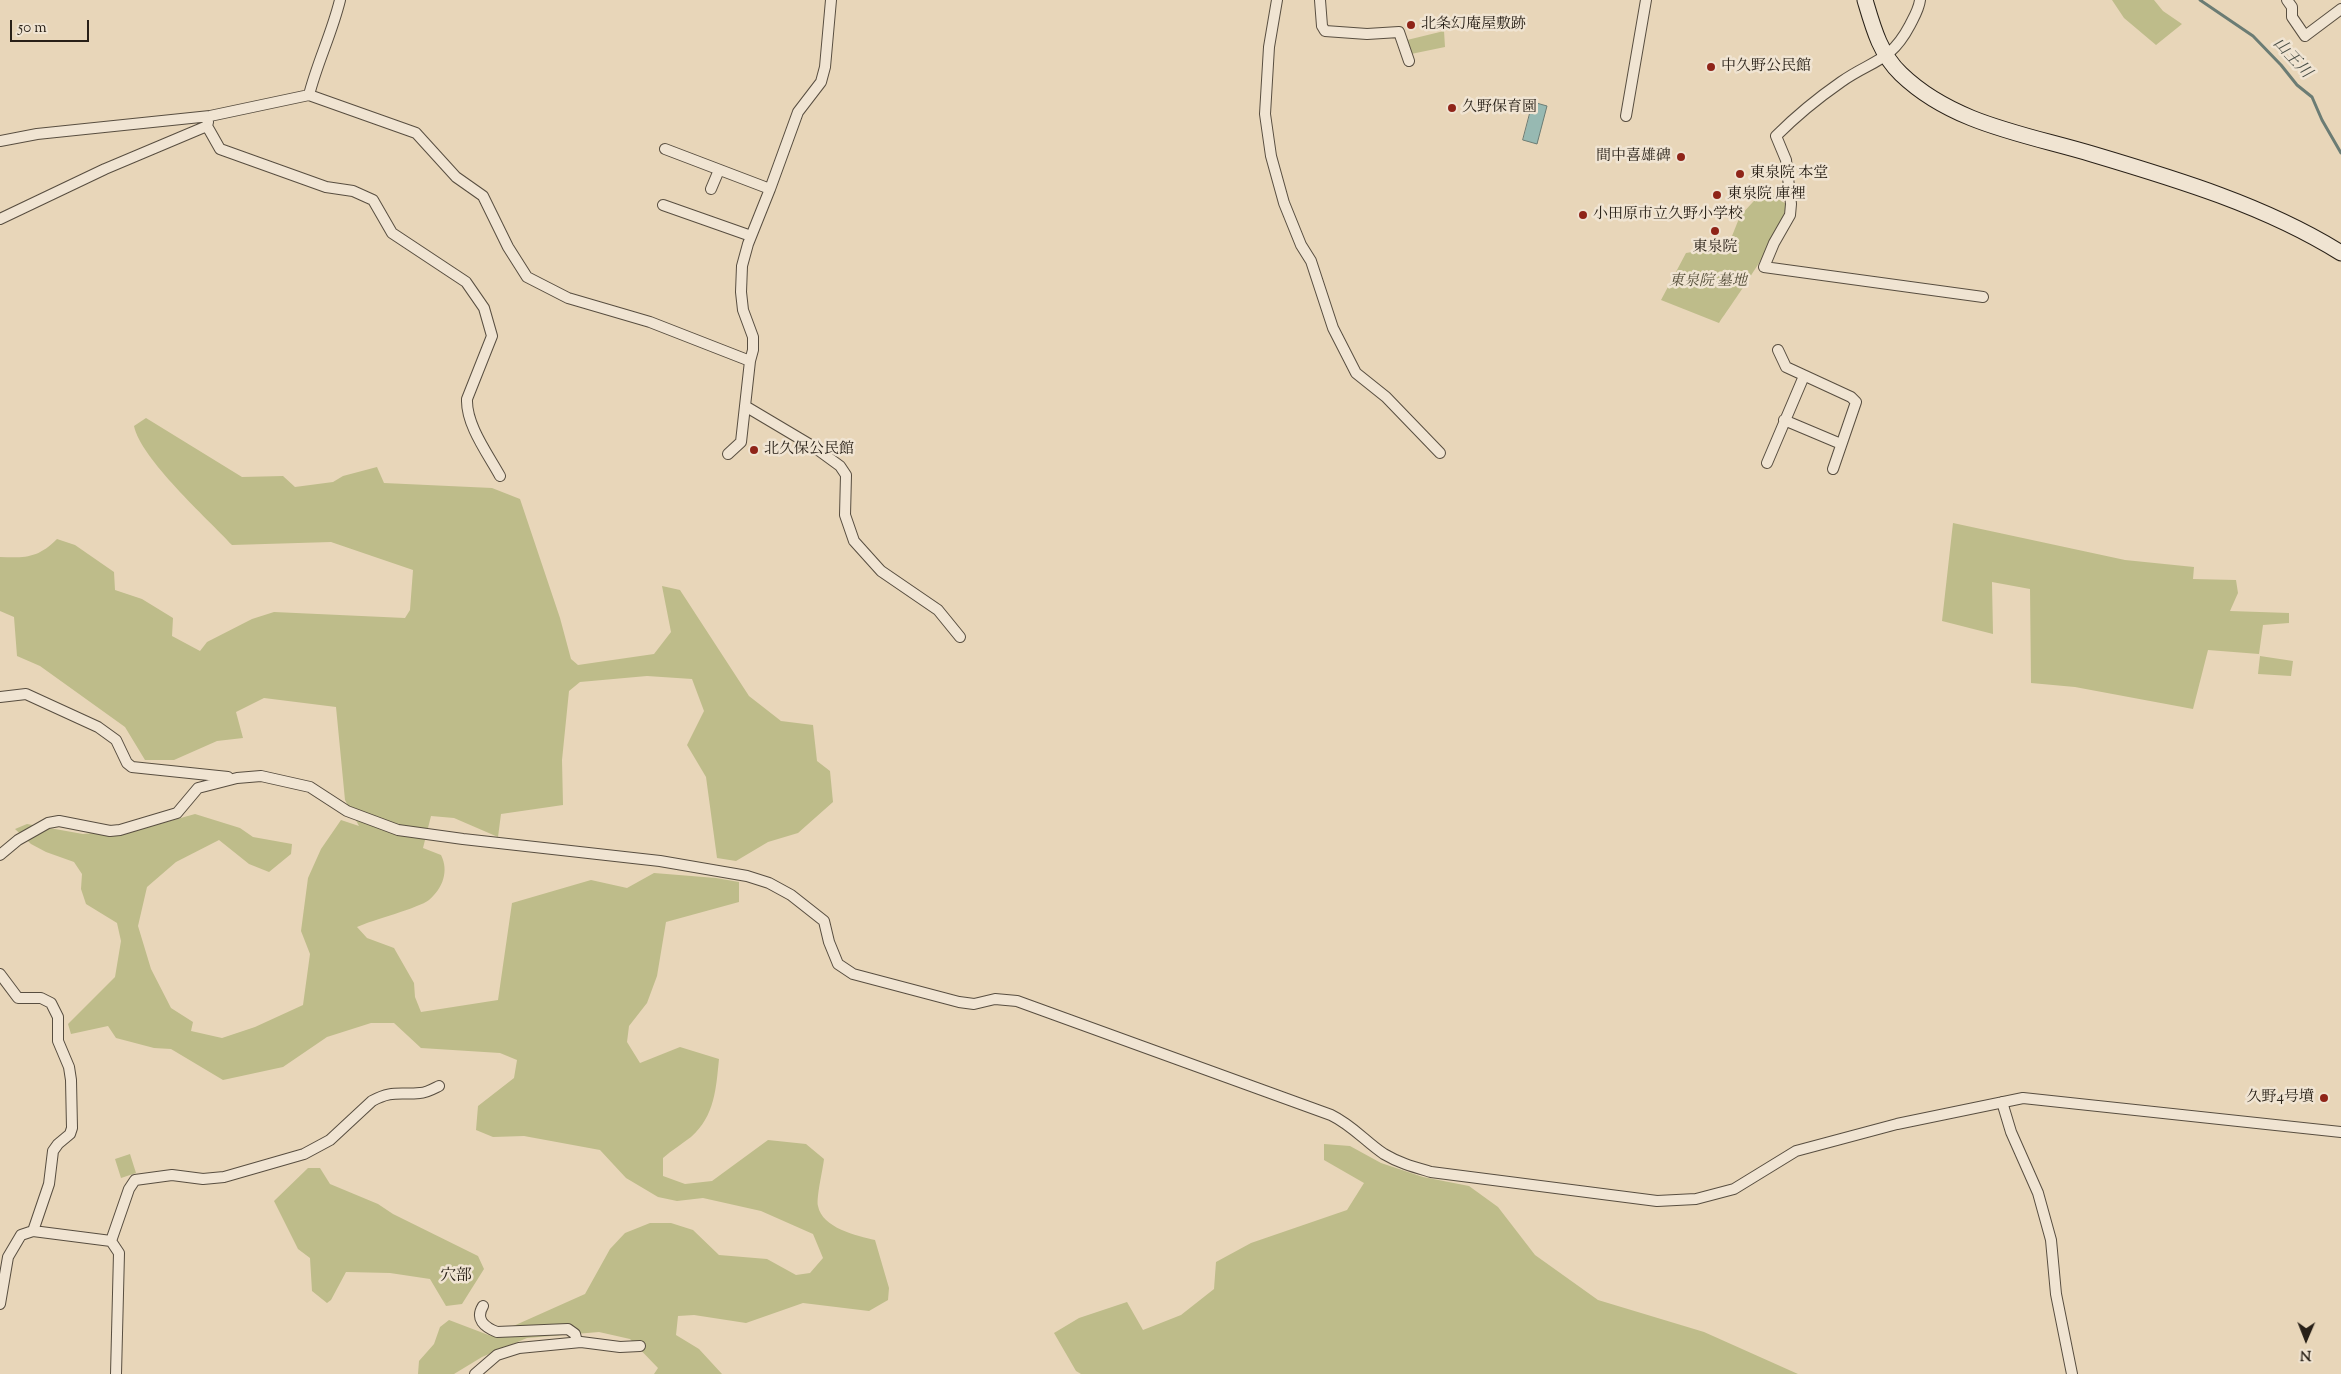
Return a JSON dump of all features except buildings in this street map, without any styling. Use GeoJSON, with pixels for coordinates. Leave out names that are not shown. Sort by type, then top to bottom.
{"type":"FeatureCollection","features":[{"type":"Feature","properties":{"kind":"street"},"geometry":{"type":"LineString","coordinates":[[309,95],[340,0]]}},
{"type":"Feature","properties":{"kind":"street"},"geometry":{"type":"LineString","coordinates":[[728,454],[740,442],[753,350],[753,337],[743,310],[741,292],[742,266],[751,236],[798,112],[821,82],[825,67],[831,0]]}},
{"type":"Feature","properties":{"kind":"street"},"geometry":{"type":"LineString","coordinates":[[1277,0],[1269,47],[1265,114],[1271,156],[1284,203],[1301,245],[1311,261],[1333,328],[1356,372],[1386,397],[1440,453]]}},
{"type":"Feature","properties":{"kind":"street"},"geometry":{"type":"LineString","coordinates":[[1320,0],[1322,26],[1325,31],[1367,34],[1399,32],[1409,61]]}},
{"type":"Feature","properties":{"kind":"street"},"geometry":{"type":"LineString","coordinates":[[1626,116],[1646,0]]}},
{"type":"Feature","properties":{"kind":"street"},"geometry":{"type":"LineString","coordinates":[[1865,0],[1873,28],[1886,56],[1901,74],[1935,100],[1969,119],[2186,182],[2291,224],[2341,253]]}},
{"type":"Feature","properties":{"kind":"street"},"geometry":{"type":"LineString","coordinates":[[1920,0],[1914,18],[1898,46],[1886,56],[1842,81],[1776,136],[1786,160],[1791,204],[1790,215],[1774,243],[1764,267],[1983,297]]}},
{"type":"Feature","properties":{"kind":"street"},"geometry":{"type":"LineString","coordinates":[[2288,0],[2292,7],[2292,17],[2305,36],[2341,9]]}},
{"type":"Feature","properties":{"kind":"street"},"geometry":{"type":"LineString","coordinates":[[0,141],[37,134],[210,116],[309,95],[416,133],[456,177],[483,196],[508,247],[527,277],[568,298],[650,322],[750,361]]}},
{"type":"Feature","properties":{"kind":"street"},"geometry":{"type":"LineString","coordinates":[[210,116],[207,126],[220,150],[326,187],[353,191],[373,200],[392,233],[466,282],[484,308],[492,336],[467,399],[467,409],[500,476]]}},
{"type":"Feature","properties":{"kind":"street"},"geometry":{"type":"LineString","coordinates":[[0,219],[105,169],[207,126]]}},
{"type":"Feature","properties":{"kind":"street"},"geometry":{"type":"LineString","coordinates":[[665,149],[770,190]]}},
{"type":"Feature","properties":{"kind":"street"},"geometry":{"type":"LineString","coordinates":[[711,189],[719,170]]}},
{"type":"Feature","properties":{"kind":"street"},"geometry":{"type":"LineString","coordinates":[[662,205],[751,236]]}},
{"type":"Feature","properties":{"kind":"street"},"geometry":{"type":"LineString","coordinates":[[1778,350],[1786,367],[1851,397],[1856,402],[1833,469]]}},
{"type":"Feature","properties":{"kind":"street"},"geometry":{"type":"LineString","coordinates":[[1768,463],[1784,420],[1804,376]]}},
{"type":"Feature","properties":{"kind":"street"},"geometry":{"type":"LineString","coordinates":[[745,406],[814,447],[840,466],[846,475],[845,515],[854,541],[881,572],[938,610],[960,637]]}},
{"type":"Feature","properties":{"kind":"street"},"geometry":{"type":"LineString","coordinates":[[1784,420],[1841,444]]}},
{"type":"Feature","properties":{"kind":"street"},"geometry":{"type":"LineString","coordinates":[[0,697],[26,694],[98,727],[116,740],[127,763],[132,767],[237,778]]}},
{"type":"Feature","properties":{"kind":"street"},"geometry":{"type":"LineString","coordinates":[[0,855],[18,840],[48,823],[59,822],[110,831],[120,830],[177,813],[198,788],[237,778],[261,776],[310,787],[347,811],[398,830],[660,861],[747,876],[768,883],[791,895],[824,921],[828,942],[838,964],[853,974],[959,1002],[974,1004],[995,999],[1017,1001],[1331,1115],[1345,1122],[1382,1153],[1406,1166],[1431,1172],[1657,1201],[1696,1199],[1734,1189],[1796,1151],[1897,1124],[2023,1098],[2341,1132]]}},
{"type":"Feature","properties":{"kind":"street"},"geometry":{"type":"LineString","coordinates":[[0,974],[18,998],[41,998],[51,1003],[58,1017],[58,1042],[69,1067],[71,1080],[72,1128],[70,1134],[53,1151],[50,1184],[33,1230]]}},
{"type":"Feature","properties":{"kind":"street"},"geometry":{"type":"LineString","coordinates":[[111,1241],[129,1189],[135,1180],[172,1175],[203,1179],[224,1177],[304,1154],[330,1140],[372,1101],[390,1093],[422,1093],[439,1086]]}},
{"type":"Feature","properties":{"kind":"street"},"geometry":{"type":"LineString","coordinates":[[2002,1102],[2012,1132],[2038,1193],[2051,1240],[2056,1294],[2072,1374]]}},
{"type":"Feature","properties":{"kind":"street"},"geometry":{"type":"LineString","coordinates":[[0,1304],[8,1257],[21,1235],[33,1230],[111,1241],[119,1253],[116,1374]]}},
{"type":"Feature","properties":{"kind":"street"},"geometry":{"type":"LineString","coordinates":[[483,1306],[479,1312],[480,1321],[497,1332],[568,1329],[575,1334],[578,1342]]}},
{"type":"Feature","properties":{"kind":"street"},"geometry":{"type":"LineString","coordinates":[[475,1374],[497,1355],[519,1348],[578,1342],[613,1347],[640,1346]]}},
{"type":"Feature","properties":{"kind":"green space"},"geometry":{"type":"Polygon","coordinates":[[[2112,0],[2154,0],[2163,11],[2182,24],[2156,45],[2124,18],[2112,0]]]}},
{"type":"Feature","properties":{"kind":"green space"},"geometry":{"type":"Polygon","coordinates":[[[1444,31],[1445,47],[1411,54],[1407,40],[1444,31]]]}},
{"type":"Feature","properties":{"kind":"green space","name":"東泉院 墓地"},"geometry":{"type":"Polygon","coordinates":[[[1764,190],[1786,204],[1784,216],[1759,264],[1719,323],[1661,300],[1686,253],[1728,246],[1740,216],[1764,190]]]}},
{"type":"Feature","properties":{"kind":"green space"},"geometry":{"type":"Polygon","coordinates":[[[146,418],[242,477],[283,476],[295,487],[333,482],[343,476],[377,467],[384,483],[492,488],[520,499],[560,618],[571,659],[578,665],[654,654],[671,632],[662,586],[680,590],[749,696],[781,721],[813,725],[817,761],[830,771],[833,802],[798,833],[768,842],[736,861],[717,858],[706,777],[687,745],[704,711],[692,679],[647,676],[580,682],[569,691],[562,760],[563,805],[501,814],[498,837],[454,818],[431,816],[423,848],[441,855],[444,873],[438,890],[424,903],[357,927],[367,938],[394,948],[414,983],[415,997],[421,1012],[498,1000],[512,903],[591,880],[627,888],[654,873],[716,878],[739,882],[739,902],[666,922],[657,976],[647,1003],[629,1026],[627,1042],[640,1063],[680,1047],[719,1059],[715,1091],[710,1111],[699,1129],[691,1137],[663,1158],[663,1176],[685,1184],[712,1181],[768,1140],[806,1144],[824,1159],[818,1197],[818,1206],[821,1214],[826,1220],[841,1230],[875,1240],[889,1288],[888,1300],[869,1311],[803,1303],[746,1323],[694,1315],[678,1316],[676,1335],[699,1349],[722,1374],[654,1374],[658,1368],[630,1339],[599,1332],[527,1338],[482,1357],[454,1374],[418,1374],[419,1361],[434,1344],[440,1327],[449,1320],[491,1336],[585,1294],[610,1249],[625,1233],[650,1223],[671,1223],[693,1230],[719,1255],[767,1259],[796,1275],[810,1273],[823,1258],[813,1234],[761,1211],[703,1198],[677,1201],[658,1197],[626,1178],[600,1150],[524,1136],[493,1137],[476,1130],[478,1106],[514,1078],[517,1060],[500,1053],[421,1048],[394,1023],[371,1023],[327,1037],[283,1067],[223,1080],[171,1049],[154,1048],[116,1038],[108,1026],[71,1034],[68,1024],[115,977],[121,941],[117,923],[86,904],[81,889],[82,874],[74,862],[46,852],[31,844],[15,829],[27,824],[83,834],[145,828],[195,814],[240,828],[253,837],[292,844],[291,854],[269,872],[249,864],[219,840],[176,862],[147,887],[138,926],[151,969],[171,1008],[193,1022],[191,1031],[222,1038],[255,1027],[303,1005],[310,954],[301,931],[308,878],[321,849],[341,820],[359,826],[345,800],[336,707],[264,698],[236,712],[243,738],[217,741],[174,760],[145,760],[125,727],[40,666],[17,656],[14,617],[0,611],[0,557],[24,557],[31,555],[44,550],[57,539],[75,545],[114,572],[115,590],[142,599],[173,618],[172,636],[200,651],[207,642],[252,619],[274,612],[405,618],[410,610],[413,570],[331,542],[232,545],[176,488],[149,455],[139,439],[134,426],[146,418]]]}},
{"type":"Feature","properties":{"kind":"green space"},"geometry":{"type":"Polygon","coordinates":[[[1953,523],[2125,560],[2194,567],[2193,579],[2236,580],[2238,593],[2230,611],[2289,613],[2289,623],[2263,625],[2259,654],[2208,650],[2193,709],[2075,687],[2031,683],[2030,589],[1992,582],[1993,634],[1942,621],[1953,523]]]}},
{"type":"Feature","properties":{"kind":"green space"},"geometry":{"type":"Polygon","coordinates":[[[2260,656],[2293,661],[2291,676],[2258,674],[2260,656]]]}},
{"type":"Feature","properties":{"kind":"green space"},"geometry":{"type":"Polygon","coordinates":[[[1324,1144],[1350,1146],[1381,1163],[1423,1177],[1469,1186],[1498,1207],[1535,1255],[1598,1300],[1704,1332],[1798,1374],[1081,1374],[1076,1371],[1054,1333],[1079,1318],[1127,1302],[1143,1330],[1181,1315],[1214,1289],[1216,1262],[1251,1243],[1347,1210],[1364,1183],[1324,1160],[1324,1144]]]}},
{"type":"Feature","properties":{"kind":"green space"},"geometry":{"type":"Polygon","coordinates":[[[130,1154],[136,1173],[121,1178],[115,1159],[130,1154]]]}},
{"type":"Feature","properties":{"kind":"green space"},"geometry":{"type":"Polygon","coordinates":[[[308,1168],[320,1168],[330,1184],[378,1204],[393,1214],[478,1256],[484,1269],[462,1304],[446,1306],[430,1279],[390,1273],[346,1272],[331,1300],[327,1303],[312,1291],[310,1258],[298,1249],[274,1201],[308,1168]]]}},
{"type":"Feature","properties":{"kind":"water"},"geometry":{"type":"Polygon","coordinates":[[[1533,102],[1547,106],[1537,144],[1523,140],[1533,102]]]}},
{"type":"Feature","properties":{"kind":"waterway","name":"山王川"},"geometry":{"type":"LineString","coordinates":[[2200,0],[2253,36],[2297,85],[2312,97],[2322,120],[2341,153]]}},
{"type":"Feature","properties":{"kind":"place","name":"北条幻庵屋敷跡"},"geometry":{"type":"Point","coordinates":[1411,25]}},
{"type":"Feature","properties":{"kind":"place","name":"中久野公民館"},"geometry":{"type":"Point","coordinates":[1711,67]}},
{"type":"Feature","properties":{"kind":"place","name":"久野保育園"},"geometry":{"type":"Point","coordinates":[1452,108]}},
{"type":"Feature","properties":{"kind":"place","name":"間中喜雄碑"},"geometry":{"type":"Point","coordinates":[1681,157]}},
{"type":"Feature","properties":{"kind":"place","name":"東泉院 本堂"},"geometry":{"type":"Point","coordinates":[1740,174]}},
{"type":"Feature","properties":{"kind":"place","name":"東泉院 庫裡"},"geometry":{"type":"Point","coordinates":[1717,195]}},
{"type":"Feature","properties":{"kind":"place","name":"小田原市立久野小学校"},"geometry":{"type":"Point","coordinates":[1583,215]}},
{"type":"Feature","properties":{"kind":"place","name":"東泉院"},"geometry":{"type":"Point","coordinates":[1715,231]}},
{"type":"Feature","properties":{"kind":"place","name":"北久保公民館"},"geometry":{"type":"Point","coordinates":[754,450]}},
{"type":"Feature","properties":{"kind":"place","name":"久野4号墳"},"geometry":{"type":"Point","coordinates":[2324,1098]}},
{"type":"Feature","properties":{"kind":"district","name":"穴部"},"geometry":{"type":"Point","coordinates":[456,1277]}}]}
